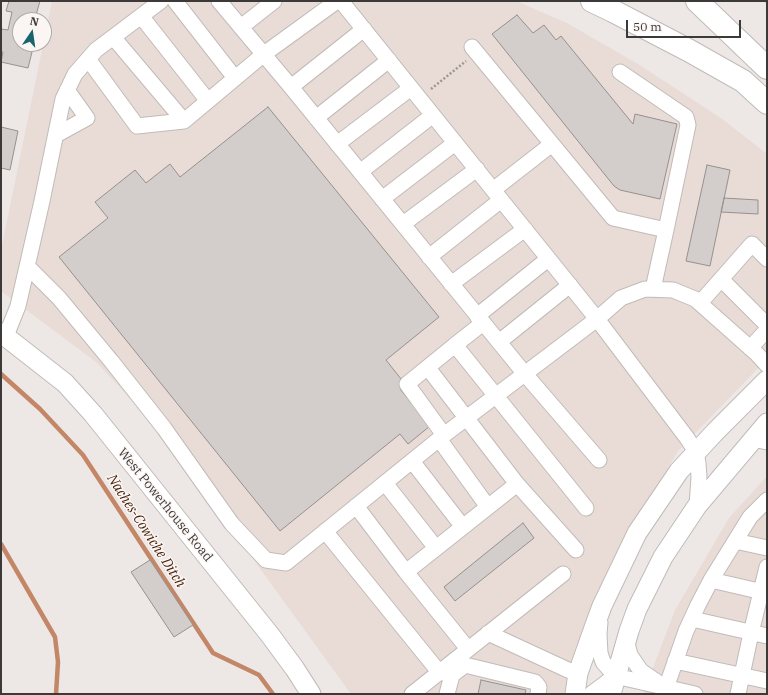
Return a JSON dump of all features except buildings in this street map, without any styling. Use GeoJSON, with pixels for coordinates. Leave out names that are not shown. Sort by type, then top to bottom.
{"type":"FeatureCollection","features":[{"type":"Feature","properties":{"kind":"highway"},"geometry":{"type":"LineString","coordinates":[[592,1],[688,50],[742,81],[767,103]]}},
{"type":"Feature","properties":{"kind":"highway"},"geometry":{"type":"LineString","coordinates":[[697,1],[767,68]]}},
{"type":"Feature","properties":{"kind":"main road","name":"West Powerhouse Road"},"geometry":{"type":"LineString","coordinates":[[4,334],[65,383],[93,414],[270,635],[311,694]]}},
{"type":"Feature","properties":{"kind":"main road"},"geometry":{"type":"LineString","coordinates":[[575,694],[578,673],[602,606],[637,533],[679,471],[767,380]]}},
{"type":"Feature","properties":{"kind":"main road"},"geometry":{"type":"LineString","coordinates":[[611,694],[615,676],[637,609],[663,557],[697,506],[760,440],[767,423]]}},
{"type":"Feature","properties":{"kind":"lane"},"geometry":{"type":"LineString","coordinates":[[4,334],[18,306],[63,99],[67,90],[75,74],[96,50],[161,1]]}},
{"type":"Feature","properties":{"kind":"lane"},"geometry":{"type":"LineString","coordinates":[[175,1],[235,78]]}},
{"type":"Feature","properties":{"kind":"lane"},"geometry":{"type":"LineString","coordinates":[[219,1],[291,87],[524,374],[599,460]]}},
{"type":"Feature","properties":{"kind":"lane"},"geometry":{"type":"LineString","coordinates":[[241,27],[274,1]]}},
{"type":"Feature","properties":{"kind":"lane"},"geometry":{"type":"LineString","coordinates":[[88,59],[137,126],[184,121],[264,54],[337,1]]}},
{"type":"Feature","properties":{"kind":"lane"},"geometry":{"type":"LineString","coordinates":[[341,1],[597,319],[696,452],[699,477],[697,506]]}},
{"type":"Feature","properties":{"kind":"lane"},"geometry":{"type":"LineString","coordinates":[[141,16],[208,101]]}},
{"type":"Feature","properties":{"kind":"lane"},"geometry":{"type":"LineString","coordinates":[[291,87],[364,29]]}},
{"type":"Feature","properties":{"kind":"lane"},"geometry":{"type":"LineString","coordinates":[[113,37],[184,121]]}},
{"type":"Feature","properties":{"kind":"lane"},"geometry":{"type":"LineString","coordinates":[[474,49],[613,218],[666,230]]}},
{"type":"Feature","properties":{"kind":"lane"},"geometry":{"type":"LineString","coordinates":[[316,118],[389,60]]}},
{"type":"Feature","properties":{"kind":"lane"},"geometry":{"type":"LineString","coordinates":[[620,72],[686,117],[688,125],[653,289]]}},
{"type":"Feature","properties":{"kind":"lane"},"geometry":{"type":"LineString","coordinates":[[56,135],[87,118],[67,90]]}},
{"type":"Feature","properties":{"kind":"lane"},"geometry":{"type":"LineString","coordinates":[[337,144],[415,93]]}},
{"type":"Feature","properties":{"kind":"lane"},"geometry":{"type":"LineString","coordinates":[[360,172],[433,115]]}},
{"type":"Feature","properties":{"kind":"lane"},"geometry":{"type":"LineString","coordinates":[[382,200],[455,143]]}},
{"type":"Feature","properties":{"kind":"lane"},"geometry":{"type":"LineString","coordinates":[[429,257],[552,144]]}},
{"type":"Feature","properties":{"kind":"lane"},"geometry":{"type":"LineString","coordinates":[[403,224],[477,169]]}},
{"type":"Feature","properties":{"kind":"lane"},"geometry":{"type":"LineString","coordinates":[[451,284],[525,229]]}},
{"type":"Feature","properties":{"kind":"lane"},"geometry":{"type":"LineString","coordinates":[[700,303],[752,244],[767,259]]}},
{"type":"Feature","properties":{"kind":"lane"},"geometry":{"type":"LineString","coordinates":[[488,507],[407,384],[455,346],[480,320],[548,258]]}},
{"type":"Feature","properties":{"kind":"lane"},"geometry":{"type":"LineString","coordinates":[[27,266],[59,298],[112,362],[164,428],[232,524],[266,560],[286,563],[441,437],[597,319],[621,298],[645,289],[653,289],[673,290],[695,299],[767,365]]}},
{"type":"Feature","properties":{"kind":"lane"},"geometry":{"type":"LineString","coordinates":[[721,280],[767,325]]}},
{"type":"Feature","properties":{"kind":"lane"},"geometry":{"type":"LineString","coordinates":[[499,342],[570,285]]}},
{"type":"Feature","properties":{"kind":"lane"},"geometry":{"type":"LineString","coordinates":[[750,348],[767,330]]}},
{"type":"Feature","properties":{"kind":"lane"},"geometry":{"type":"LineString","coordinates":[[455,346],[586,508]]}},
{"type":"Feature","properties":{"kind":"lane"},"geometry":{"type":"LineString","coordinates":[[428,368],[517,484],[576,550]]}},
{"type":"Feature","properties":{"kind":"lane"},"geometry":{"type":"LineString","coordinates":[[412,461],[463,527]]}},
{"type":"Feature","properties":{"kind":"lane"},"geometry":{"type":"LineString","coordinates":[[385,483],[436,548]]}},
{"type":"Feature","properties":{"kind":"lane"},"geometry":{"type":"LineString","coordinates":[[406,572],[517,484]]}},
{"type":"Feature","properties":{"kind":"lane"},"geometry":{"type":"LineString","coordinates":[[666,688],[675,660],[692,619],[711,580],[750,518],[767,500]]}},
{"type":"Feature","properties":{"kind":"lane"},"geometry":{"type":"LineString","coordinates":[[356,506],[406,572],[468,649]]}},
{"type":"Feature","properties":{"kind":"lane"},"geometry":{"type":"LineString","coordinates":[[325,531],[446,673],[447,694]]}},
{"type":"Feature","properties":{"kind":"lane"},"geometry":{"type":"LineString","coordinates":[[735,541],[767,548]]}},
{"type":"Feature","properties":{"kind":"lane"},"geometry":{"type":"LineString","coordinates":[[738,694],[751,633],[764,592],[767,567]]}},
{"type":"Feature","properties":{"kind":"lane"},"geometry":{"type":"LineString","coordinates":[[446,673],[468,649],[488,632],[563,574]]}},
{"type":"Feature","properties":{"kind":"lane"},"geometry":{"type":"LineString","coordinates":[[711,580],[764,592]]}},
{"type":"Feature","properties":{"kind":"lane"},"geometry":{"type":"LineString","coordinates":[[602,606],[599,634],[600,652],[603,662],[615,676],[695,694]]}},
{"type":"Feature","properties":{"kind":"lane"},"geometry":{"type":"LineString","coordinates":[[692,619],[767,636]]}},
{"type":"Feature","properties":{"kind":"lane"},"geometry":{"type":"LineString","coordinates":[[488,632],[568,670],[578,673]]}},
{"type":"Feature","properties":{"kind":"lane"},"geometry":{"type":"LineString","coordinates":[[629,632],[627,643],[630,655],[641,671],[666,688]]}},
{"type":"Feature","properties":{"kind":"lane"},"geometry":{"type":"LineString","coordinates":[[675,660],[767,681]]}},
{"type":"Feature","properties":{"kind":"lane"},"geometry":{"type":"LineString","coordinates":[[412,694],[446,673],[466,665],[535,682],[539,686],[538,694]]}},
{"type":"Feature","properties":{"kind":"lane"},"geometry":{"type":"LineString","coordinates":[[591,694],[615,676]]}},
{"type":"Feature","properties":{"kind":"lane"},"geometry":{"type":"LineString","coordinates":[[646,694],[666,688]]}},
{"type":"Feature","properties":{"kind":"path"},"geometry":{"type":"LineString","coordinates":[[415,93],[474,49]]}},
{"type":"Feature","properties":{"kind":"shaded area"},"geometry":{"type":"Polygon","coordinates":[[[52,1],[516,1],[567,23],[638,64],[721,118],[767,154],[767,359],[678,451],[616,556],[567,694],[351,694],[158,428],[96,362],[1,291],[1,250],[42,52],[52,52],[52,12],[50,12],[52,1]]]}},
{"type":"Feature","properties":{"kind":"shaded area"},"geometry":{"type":"Polygon","coordinates":[[[767,476],[767,694],[643,694],[675,610],[729,518],[767,476]]]}},
{"type":"Feature","properties":{"kind":"waterway","name":"Naches-Cowiche Ditch"},"geometry":{"type":"LineString","coordinates":[[1,374],[40,409],[83,455],[213,653],[259,675],[273,694]]}},
{"type":"Feature","properties":{"kind":"waterway"},"geometry":{"type":"LineString","coordinates":[[1,544],[55,637],[58,662],[56,694]]}}]}
